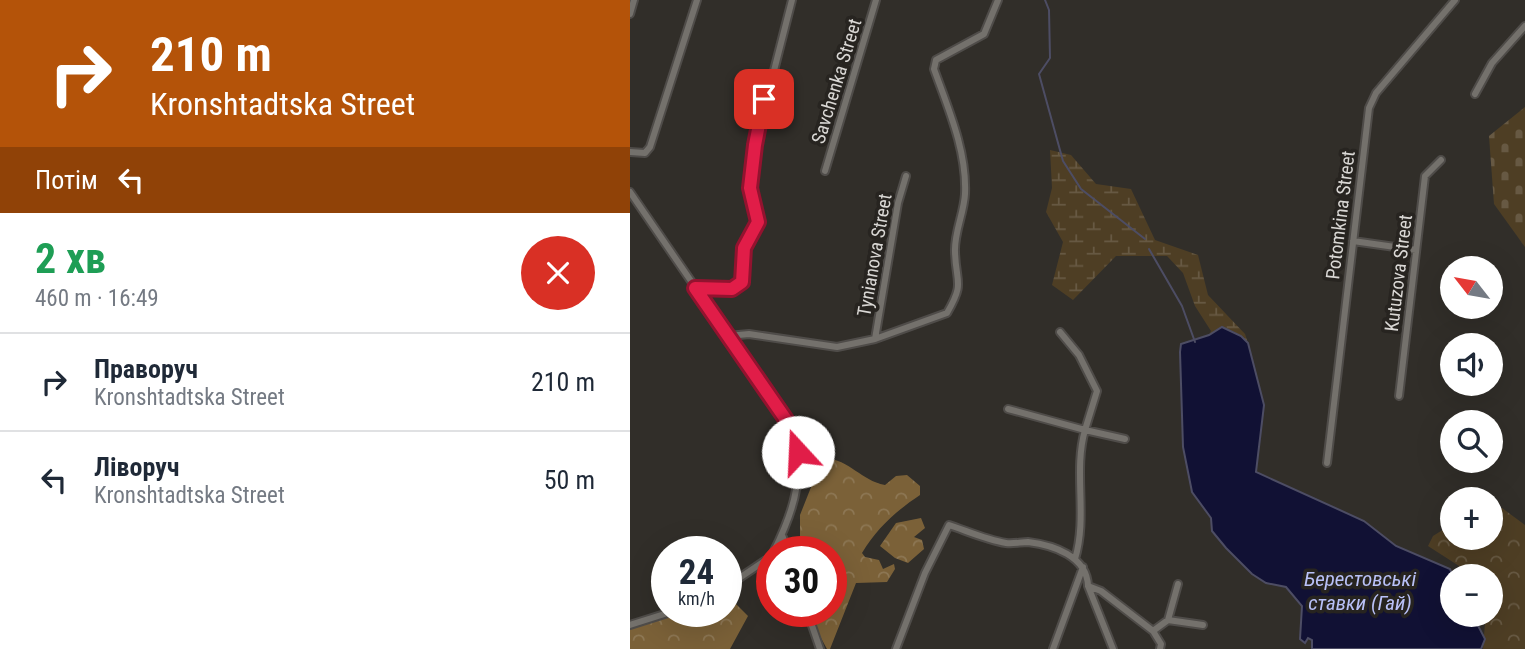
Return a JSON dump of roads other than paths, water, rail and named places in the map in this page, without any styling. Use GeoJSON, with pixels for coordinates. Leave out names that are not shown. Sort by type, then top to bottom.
{"type":"FeatureCollection","features":[{"type":"Feature","properties":{"kind":"street"},"geometry":{"type":"LineString","coordinates":[[630,15],[634,0]]}},
{"type":"Feature","properties":{"kind":"street"},"geometry":{"type":"LineString","coordinates":[[630,152],[645,153],[650,147],[696,0]]}},
{"type":"Feature","properties":{"kind":"street"},"geometry":{"type":"LineString","coordinates":[[695,288],[732,289],[742,282],[744,248],[758,222],[750,188],[755,145],[792,0]]}},
{"type":"Feature","properties":{"kind":"street","name":"Savchenka Street"},"geometry":{"type":"LineString","coordinates":[[825,172],[876,0]]}},
{"type":"Feature","properties":{"kind":"street"},"geometry":{"type":"LineString","coordinates":[[728,336],[749,334],[837,346],[875,339],[947,313],[958,294],[960,280],[955,253],[965,192],[963,161],[934,69],[936,60],[984,34],[998,0]]}},
{"type":"Feature","properties":{"kind":"street","name":"Potomkina Street"},"geometry":{"type":"LineString","coordinates":[[1326,463],[1369,108],[1376,93],[1455,0]]}},
{"type":"Feature","properties":{"kind":"street"},"geometry":{"type":"LineString","coordinates":[[1475,94],[1492,63],[1525,26]]}},
{"type":"Feature","properties":{"kind":"street","name":"Kutuzova Street"},"geometry":{"type":"LineString","coordinates":[[1399,396],[1425,176],[1441,160]]}},
{"type":"Feature","properties":{"kind":"street","name":"Tynianova Street"},"geometry":{"type":"LineString","coordinates":[[875,339],[898,203],[906,176]]}},
{"type":"Feature","properties":{"kind":"street"},"geometry":{"type":"LineString","coordinates":[[630,192],[789,424],[798,452],[800,479],[782,535]]}},
{"type":"Feature","properties":{"kind":"street"},"geometry":{"type":"LineString","coordinates":[[1353,241],[1416,250]]}},
{"type":"Feature","properties":{"kind":"street"},"geometry":{"type":"LineString","coordinates":[[1060,332],[1079,355],[1097,391],[1079,451],[1081,538],[1075,559]]}},
{"type":"Feature","properties":{"kind":"street"},"geometry":{"type":"LineString","coordinates":[[1008,409],[1125,439]]}},
{"type":"Feature","properties":{"kind":"street"},"geometry":{"type":"LineString","coordinates":[[895,649],[925,573],[949,525],[1007,543],[1026,542],[1054,547],[1075,559],[1088,575],[1088,586],[1113,649]]}},
{"type":"Feature","properties":{"kind":"street"},"geometry":{"type":"LineString","coordinates":[[1053,649],[1083,567]]}},
{"type":"Feature","properties":{"kind":"street"},"geometry":{"type":"LineString","coordinates":[[1168,621],[1178,584]]}},
{"type":"Feature","properties":{"kind":"street"},"geometry":{"type":"LineString","coordinates":[[1088,586],[1101,591],[1153,631],[1161,644],[1160,649]]}},
{"type":"Feature","properties":{"kind":"street"},"geometry":{"type":"LineString","coordinates":[[630,625],[651,618]]}},
{"type":"Feature","properties":{"kind":"street"},"geometry":{"type":"LineString","coordinates":[[1153,631],[1168,621],[1203,625]]}},
{"type":"Feature","properties":{"kind":"street"},"geometry":{"type":"LineString","coordinates":[[812,627],[820,649]]}},
{"type":"Feature","properties":{"kind":"water","name":"Берестовські ставки (Гай)"},"geometry":{"type":"Polygon","coordinates":[[[1222,327],[1241,336],[1248,343],[1264,405],[1256,472],[1364,521],[1396,546],[1440,565],[1440,627],[1479,627],[1485,639],[1481,649],[1312,649],[1312,640],[1308,638],[1305,643],[1300,639],[1302,606],[1286,587],[1266,583],[1252,574],[1226,548],[1212,531],[1211,518],[1192,492],[1183,447],[1180,352],[1181,344],[1209,335],[1222,327]]]}},
{"type":"Feature","properties":{"kind":"waterway"},"geometry":{"type":"LineString","coordinates":[[1045,0],[1049,10],[1050,58],[1039,74],[1063,161],[1081,189],[1145,239]]}},
{"type":"Feature","properties":{"kind":"waterway"},"geometry":{"type":"LineString","coordinates":[[1149,249],[1182,306],[1195,342]]}}]}
